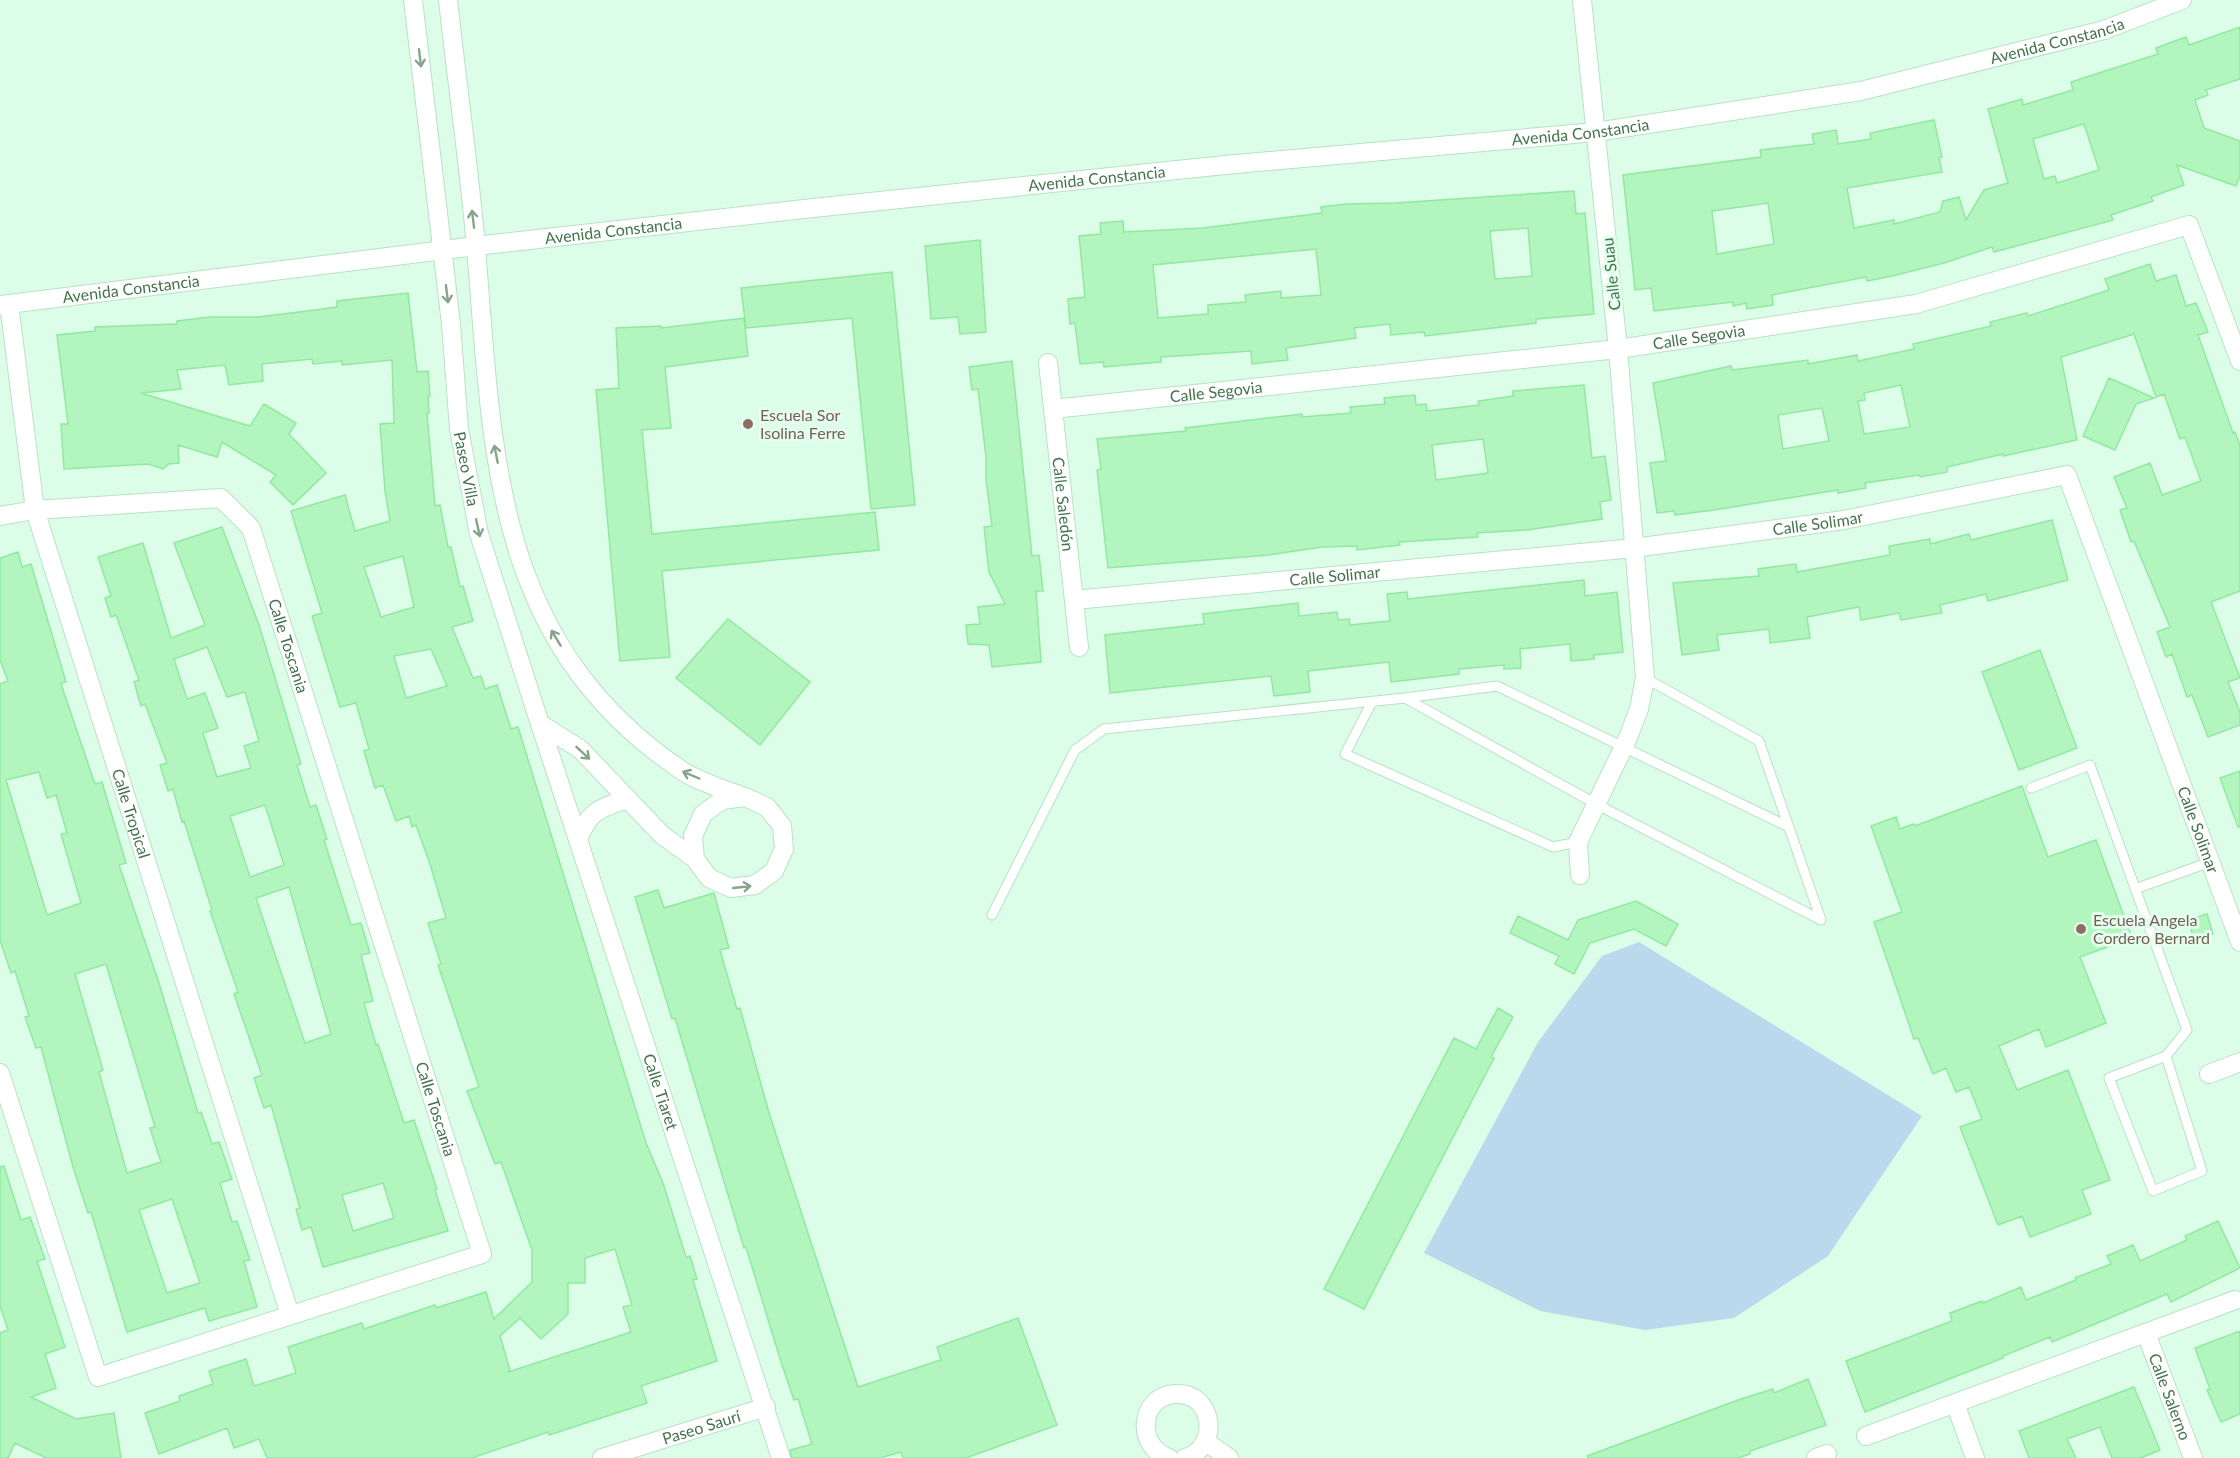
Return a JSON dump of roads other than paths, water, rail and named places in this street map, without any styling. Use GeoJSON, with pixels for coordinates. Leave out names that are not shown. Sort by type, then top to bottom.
{"type":"FeatureCollection","features":[{"type":"Feature","properties":{"kind":"street","name":"Paseo Villa"},"geometry":{"type":"LineString","coordinates":[[413,0],[442,251],[459,429],[479,534],[540,724],[579,749],[662,835],[695,859],[710,878],[731,888],[755,885],[774,871],[784,849],[782,826],[767,807],[682,772],[630,730],[580,678],[547,624],[519,560],[503,493],[488,412],[476,246],[448,0]]}},
{"type":"Feature","properties":{"kind":"street","name":"Calle Suau"},"geometry":{"type":"LineString","coordinates":[[1578,842],[1624,747],[1639,709],[1645,678],[1618,349],[1582,0]]}},
{"type":"Feature","properties":{"kind":"street","name":"Avenida Constancia"},"geometry":{"type":"LineString","coordinates":[[5,305],[476,246],[1225,165],[1596,132],[1861,91],[2104,30],[2182,0]]}},
{"type":"Feature","properties":{"kind":"street","name":"Calle Segovia"},"geometry":{"type":"LineString","coordinates":[[1053,409],[1618,349],[1916,304],[2189,225],[2240,362]]}},
{"type":"Feature","properties":{"kind":"street","name":"Calle Tropical"},"geometry":{"type":"LineString","coordinates":[[5,305],[34,510],[290,1315]]}},
{"type":"Feature","properties":{"kind":"street","name":"Calle Saledón"},"geometry":{"type":"LineString","coordinates":[[1048,363],[1079,647]]}},
{"type":"Feature","properties":{"kind":"street","name":"Calle Solimar"},"geometry":{"type":"LineString","coordinates":[[1074,600],[1634,548],[1844,520],[2067,476],[2240,942]]}},
{"type":"Feature","properties":{"kind":"street","name":"Calle Toscania"},"geometry":{"type":"LineString","coordinates":[[0,516],[34,510],[221,498],[251,528],[284,625],[482,1254],[98,1377],[0,1073]]}},
{"type":"Feature","properties":{"kind":"street","name":"Calle Tiaret"},"geometry":{"type":"LineString","coordinates":[[540,724],[781,1458]]}},
{"type":"Feature","properties":{"kind":"street"},"geometry":{"type":"LineString","coordinates":[[695,859],[693,836],[703,814],[722,800],[745,797]]}},
{"type":"Feature","properties":{"kind":"street"},"geometry":{"type":"LineString","coordinates":[[578,840],[585,822],[598,810],[627,799]]}},
{"type":"Feature","properties":{"kind":"street"},"geometry":{"type":"LineString","coordinates":[[1578,842],[1580,875]]}},
{"type":"Feature","properties":{"kind":"street"},"geometry":{"type":"LineString","coordinates":[[2209,1074],[2240,1062]]}},
{"type":"Feature","properties":{"kind":"street"},"geometry":{"type":"LineString","coordinates":[[1866,1436],[2235,1300]]}},
{"type":"Feature","properties":{"kind":"street","name":"Calle Salerno"},"geometry":{"type":"LineString","coordinates":[[2146,1333],[2193,1458]]}},
{"type":"Feature","properties":{"kind":"street"},"geometry":{"type":"LineString","coordinates":[[1169,1458],[1153,1449],[1145,1431],[1149,1410],[1167,1396],[1188,1396],[1206,1410],[1209,1420],[1206,1442],[1200,1450],[1185,1458]]}},
{"type":"Feature","properties":{"kind":"street"},"geometry":{"type":"LineString","coordinates":[[1955,1403],[1975,1458]]}},
{"type":"Feature","properties":{"kind":"street","name":"Paseo Saurí"},"geometry":{"type":"LineString","coordinates":[[602,1458],[766,1407]]}},
{"type":"Feature","properties":{"kind":"street"},"geometry":{"type":"LineString","coordinates":[[1206,1442],[1229,1458]]}},
{"type":"Feature","properties":{"kind":"lane"},"geometry":{"type":"LineString","coordinates":[[1405,698],[1596,804],[1821,920],[1759,741],[1645,678]]}},
{"type":"Feature","properties":{"kind":"lane"},"geometry":{"type":"LineString","coordinates":[[992,915],[1076,750],[1104,729],[1372,702],[1497,686],[1789,827]]}},
{"type":"Feature","properties":{"kind":"lane"},"geometry":{"type":"LineString","coordinates":[[1372,702],[1346,754],[1553,847],[1578,842]]}},
{"type":"Feature","properties":{"kind":"lane"},"geometry":{"type":"LineString","coordinates":[[2031,788],[2090,765],[2187,1030],[2166,1056],[2109,1078],[2153,1191],[2202,1171],[2166,1056]]}},
{"type":"Feature","properties":{"kind":"lane"},"geometry":{"type":"LineString","coordinates":[[2135,889],[2210,862]]}},
{"type":"Feature","properties":{"kind":"place","name":"Escuela Sor Isolina Ferre"},"geometry":{"type":"Point","coordinates":[748,424]}},
{"type":"Feature","properties":{"kind":"place","name":"Escuela Angela Cordero Bernard"},"geometry":{"type":"Point","coordinates":[2081,929]}}]}
